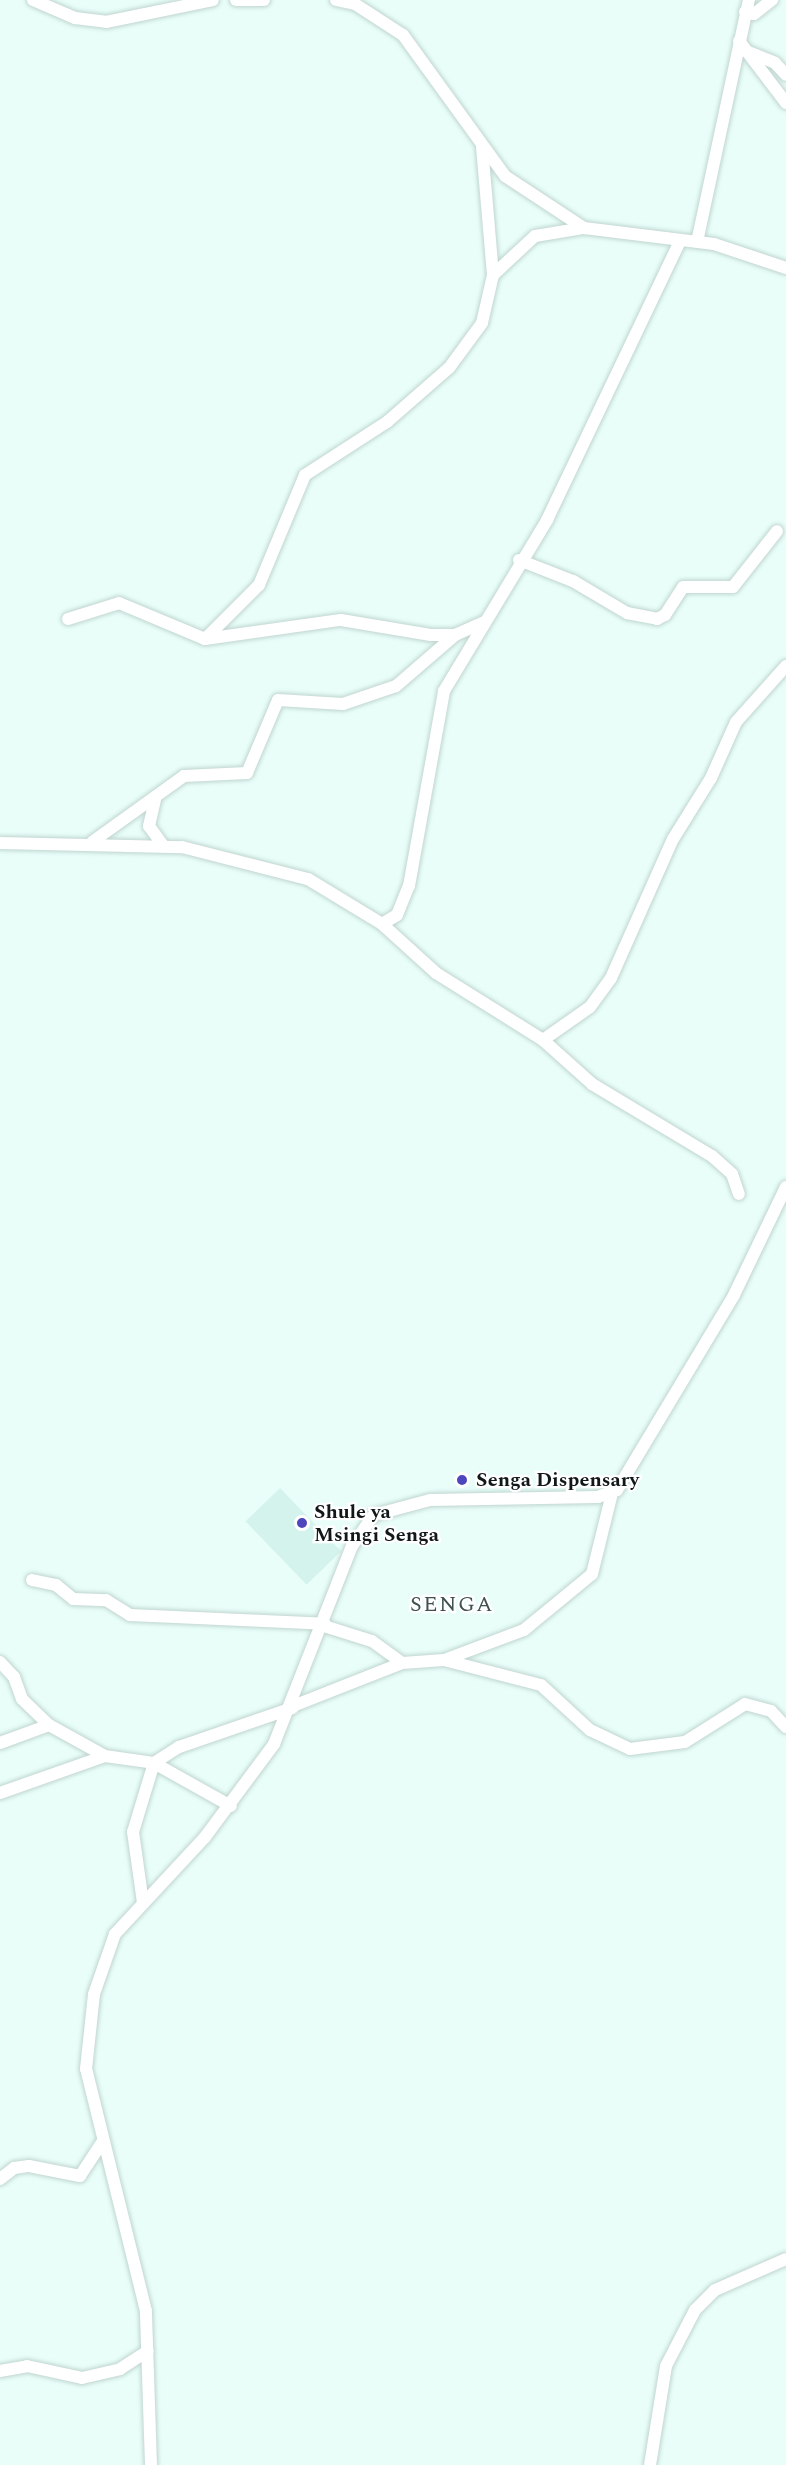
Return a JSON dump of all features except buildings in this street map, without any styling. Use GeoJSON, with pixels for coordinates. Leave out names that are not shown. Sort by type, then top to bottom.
{"type":"FeatureCollection","features":[{"type":"Feature","properties":{"kind":"street"},"geometry":{"type":"LineString","coordinates":[[33,0],[75,18],[106,22],[213,0]]}},
{"type":"Feature","properties":{"kind":"street"},"geometry":{"type":"LineString","coordinates":[[236,0],[264,0]]}},
{"type":"Feature","properties":{"kind":"street"},"geometry":{"type":"LineString","coordinates":[[336,0],[363,8],[403,34],[482,147],[517,186],[584,228]]}},
{"type":"Feature","properties":{"kind":"street"},"geometry":{"type":"LineString","coordinates":[[747,6],[754,14],[772,0]]}},
{"type":"Feature","properties":{"kind":"street"},"geometry":{"type":"LineString","coordinates":[[697,242],[742,46],[747,6]]}},
{"type":"Feature","properties":{"kind":"street"},"geometry":{"type":"LineString","coordinates":[[742,46],[775,63],[786,75]]}},
{"type":"Feature","properties":{"kind":"street"},"geometry":{"type":"LineString","coordinates":[[742,46],[786,103]]}},
{"type":"Feature","properties":{"kind":"street"},"geometry":{"type":"LineString","coordinates":[[205,639],[259,585],[305,475],[374,432],[449,368],[487,313],[493,275],[482,147]]}},
{"type":"Feature","properties":{"kind":"street"},"geometry":{"type":"LineString","coordinates":[[493,275],[535,236],[584,228],[697,242],[786,268]]}},
{"type":"Feature","properties":{"kind":"street"},"geometry":{"type":"LineString","coordinates":[[382,924],[397,915],[410,886],[440,699],[519,560],[547,520],[680,241]]}},
{"type":"Feature","properties":{"kind":"street"},"geometry":{"type":"LineString","coordinates":[[519,560],[573,581],[627,614],[657,619],[665,615],[683,587],[733,586],[777,531]]}},
{"type":"Feature","properties":{"kind":"street"},"geometry":{"type":"LineString","coordinates":[[68,619],[119,603],[205,639],[341,620],[455,635]]}},
{"type":"Feature","properties":{"kind":"street"},"geometry":{"type":"LineString","coordinates":[[92,842],[130,813],[155,800],[195,772],[226,777],[247,773],[278,700],[343,704],[396,686],[455,635],[484,622]]}},
{"type":"Feature","properties":{"kind":"street"},"geometry":{"type":"LineString","coordinates":[[543,1040],[590,1006],[610,978],[673,839],[711,778],[736,722],[786,666]]}},
{"type":"Feature","properties":{"kind":"street"},"geometry":{"type":"LineString","coordinates":[[153,833],[149,820],[155,800]]}},
{"type":"Feature","properties":{"kind":"street"},"geometry":{"type":"LineString","coordinates":[[130,813],[163,845]]}},
{"type":"Feature","properties":{"kind":"street"},"geometry":{"type":"LineString","coordinates":[[0,843],[92,842],[163,845],[286,871],[382,924],[436,973],[543,1040],[592,1084],[712,1156],[732,1174],[739,1194]]}},
{"type":"Feature","properties":{"kind":"street"},"geometry":{"type":"LineString","coordinates":[[142,1904],[132,1832],[154,1763],[179,1747],[292,1707],[402,1663],[444,1660],[524,1630],[592,1574],[612,1493],[628,1478],[731,1301],[786,1187]]}},
{"type":"Feature","properties":{"kind":"street"},"geometry":{"type":"LineString","coordinates":[[150,2465],[148,2351],[137,2261],[103,2141],[86,2069],[91,2011],[115,1934],[231,1806],[292,1707],[357,1537],[385,1509],[430,1500],[612,1493]]}},
{"type":"Feature","properties":{"kind":"street"},"geometry":{"type":"LineString","coordinates":[[32,1580],[56,1585],[73,1599],[106,1600],[129,1615],[324,1625],[372,1641],[402,1663]]}},
{"type":"Feature","properties":{"kind":"street"},"geometry":{"type":"LineString","coordinates":[[444,1660],[541,1685],[590,1730],[630,1749],[686,1742],[745,1704],[771,1712],[786,1727]]}},
{"type":"Feature","properties":{"kind":"street"},"geometry":{"type":"LineString","coordinates":[[0,1662],[14,1677],[22,1699],[49,1725],[105,1756],[154,1763],[231,1806]]}},
{"type":"Feature","properties":{"kind":"street"},"geometry":{"type":"LineString","coordinates":[[0,1743],[49,1725]]}},
{"type":"Feature","properties":{"kind":"street"},"geometry":{"type":"LineString","coordinates":[[0,1793],[105,1756]]}},
{"type":"Feature","properties":{"kind":"street"},"geometry":{"type":"LineString","coordinates":[[0,2179],[14,2168],[29,2166],[80,2176],[103,2141]]}},
{"type":"Feature","properties":{"kind":"street"},"geometry":{"type":"LineString","coordinates":[[650,2465],[666,2366],[695,2310],[715,2290],[786,2259]]}},
{"type":"Feature","properties":{"kind":"street"},"geometry":{"type":"LineString","coordinates":[[0,2371],[27,2367],[82,2378],[120,2369],[148,2351]]}},
{"type":"Feature","properties":{"kind":"shaded area"},"geometry":{"type":"Polygon","coordinates":[[[280,1488],[341,1551],[307,1585],[245,1521],[280,1488]]]}},
{"type":"Feature","properties":{"kind":"place","name":"Senga Dispensary"},"geometry":{"type":"Point","coordinates":[462,1480]}},
{"type":"Feature","properties":{"kind":"place","name":"Shule ya Msingi Senga"},"geometry":{"type":"Point","coordinates":[302,1523]}},
{"type":"Feature","properties":{"kind":"district","name":"SENGA"},"geometry":{"type":"Point","coordinates":[452,1605]}}]}
